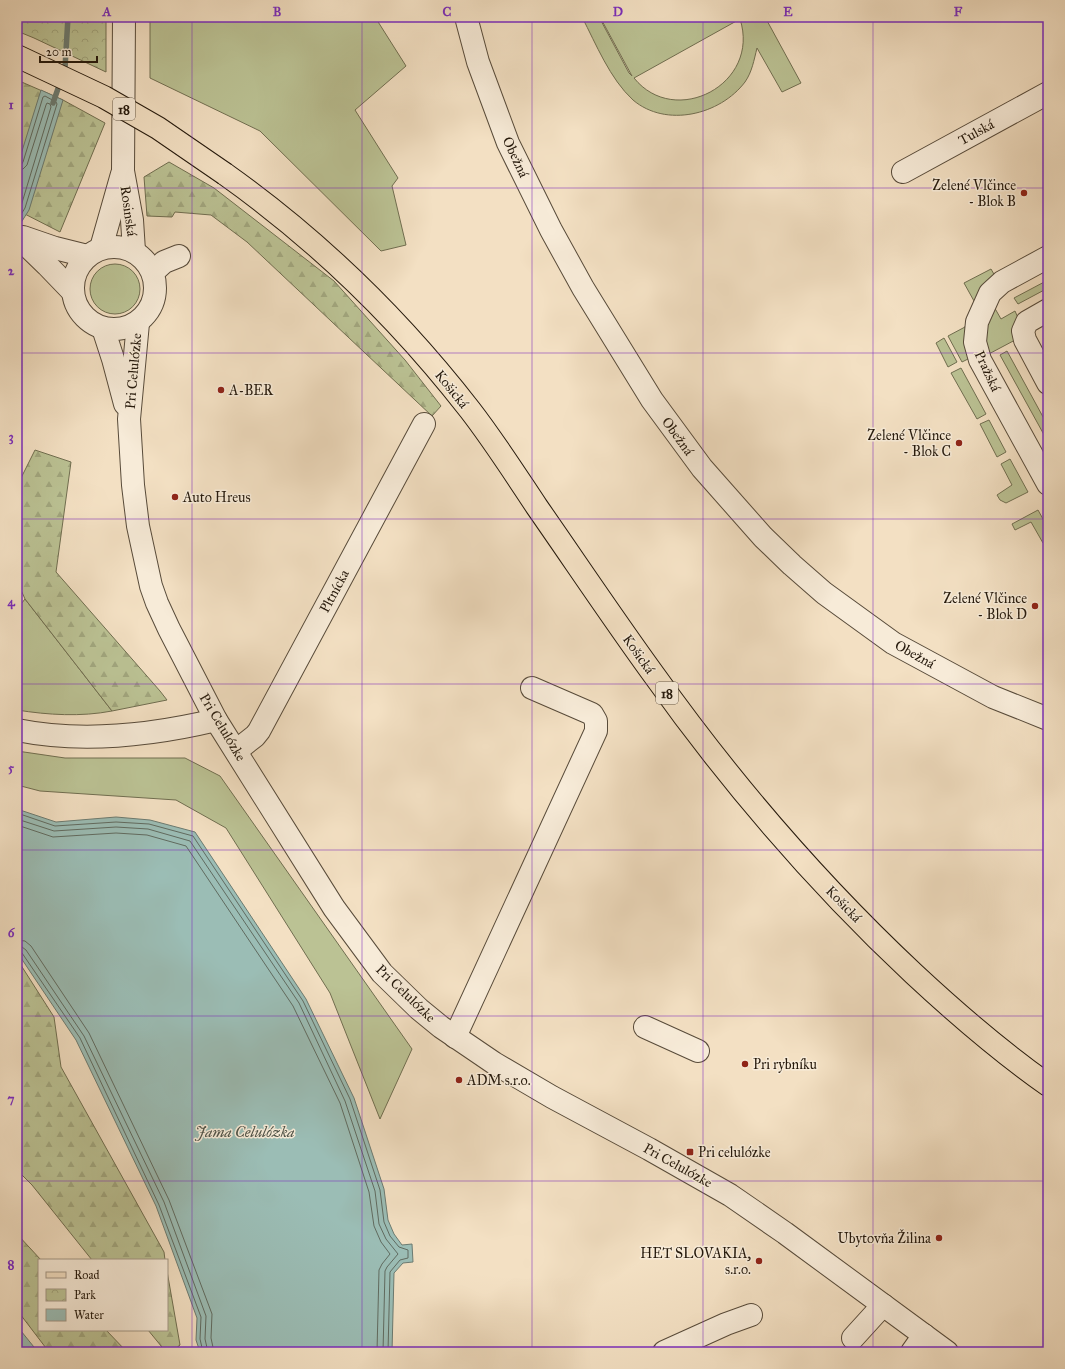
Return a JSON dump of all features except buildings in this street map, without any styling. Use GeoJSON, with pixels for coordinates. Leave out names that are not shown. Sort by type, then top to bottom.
{"type":"FeatureCollection","features":[{"type":"Feature","properties":{"kind":"main road","name":"Košická"},"geometry":{"type":"LineString","coordinates":[[17,56],[104,97],[158,128],[250,191],[287,221],[368,295],[404,331],[472,413],[655,676],[722,765],[785,841],[861,922],[920,980],[1000,1049],[1048,1085]]}},
{"type":"Feature","properties":{"kind":"street","name":"Rosinská"},"geometry":{"type":"LineString","coordinates":[[124,17],[123,171],[132,220],[134,251]]}},
{"type":"Feature","properties":{"kind":"street","name":"Obežná"},"geometry":{"type":"LineString","coordinates":[[466,17],[478,62],[508,143],[551,230],[587,294],[652,400],[702,468],[763,537],[792,565],[836,602],[893,643],[992,697],[1048,719]]}},
{"type":"Feature","properties":{"kind":"street","name":"Tulská"},"geometry":{"type":"LineString","coordinates":[[903,172],[1048,93]]}},
{"type":"Feature","properties":{"kind":"street","name":"Rosinská"},"geometry":{"type":"LineString","coordinates":[[94,252],[123,171]]}},
{"type":"Feature","properties":{"kind":"street","name":"Pri Celulózke"},"geometry":{"type":"LineString","coordinates":[[17,236],[55,248],[94,252],[118,246],[134,251],[146,260],[153,272],[156,286],[154,300],[148,313],[138,322],[121,329],[103,328],[91,323],[82,314],[76,304],[73,292],[73,279],[78,266],[94,252]]}},
{"type":"Feature","properties":{"kind":"street","name":"Pri Celulózke"},"geometry":{"type":"LineString","coordinates":[[17,236],[47,264],[73,292]]}},
{"type":"Feature","properties":{"kind":"street"},"geometry":{"type":"LineString","coordinates":[[153,272],[164,262],[179,256]]}},
{"type":"Feature","properties":{"kind":"street","name":"Pražská"},"geometry":{"type":"LineString","coordinates":[[1048,257],[1002,282],[990,293],[977,322],[975,342],[980,360],[1048,484]]}},
{"type":"Feature","properties":{"kind":"street"},"geometry":{"type":"LineString","coordinates":[[1048,310],[1027,322],[1023,331],[1024,340],[1048,383]]}},
{"type":"Feature","properties":{"kind":"street","name":"Pri Celulózke"},"geometry":{"type":"LineString","coordinates":[[138,322],[129,419],[133,485],[138,526],[151,586],[169,629],[216,720],[334,908],[382,973],[419,1009],[455,1037],[494,1063],[546,1093],[656,1152],[730,1195],[785,1233],[883,1305],[918,1343],[947,1352]]}},
{"type":"Feature","properties":{"kind":"street","name":"Pri Celulózke"},"geometry":{"type":"LineString","coordinates":[[103,328],[129,419]]}},
{"type":"Feature","properties":{"kind":"street","name":"Pltnícka"},"geometry":{"type":"LineString","coordinates":[[236,751],[259,731],[424,424]]}},
{"type":"Feature","properties":{"kind":"street"},"geometry":{"type":"LineString","coordinates":[[455,1037],[596,731],[596,721],[592,714],[532,688]]}},
{"type":"Feature","properties":{"kind":"street"},"geometry":{"type":"LineString","coordinates":[[17,730],[40,735],[84,736],[139,734],[183,728],[216,720]]}},
{"type":"Feature","properties":{"kind":"street"},"geometry":{"type":"LineString","coordinates":[[645,1027],[698,1051]]}},
{"type":"Feature","properties":{"kind":"street"},"geometry":{"type":"LineString","coordinates":[[853,1338],[883,1305]]}},
{"type":"Feature","properties":{"kind":"street"},"geometry":{"type":"LineString","coordinates":[[664,1352],[751,1314]]}},
{"type":"Feature","properties":{"kind":"green space"},"geometry":{"type":"Polygon","coordinates":[[[17,17],[106,17],[106,72],[17,31],[17,17]]]}},
{"type":"Feature","properties":{"kind":"green space"},"geometry":{"type":"Polygon","coordinates":[[[150,17],[375,17],[406,66],[355,110],[398,178],[392,186],[406,245],[381,251],[260,131],[150,78],[150,17]]]}},
{"type":"Feature","properties":{"kind":"green space"},"geometry":{"type":"Polygon","coordinates":[[[582,17],[599,17],[632,76],[600,17],[765,17],[801,83],[782,92],[757,48],[751,70],[745,82],[722,103],[707,110],[692,114],[661,114],[646,109],[625,92],[610,72],[582,17]],[[740,19],[634,78],[651,93],[671,99],[691,99],[710,92],[726,80],[738,63],[743,42],[740,19]]]}},
{"type":"Feature","properties":{"kind":"green space"},"geometry":{"type":"Polygon","coordinates":[[[17,80],[63,100],[105,123],[60,232],[17,210],[17,120],[19,116],[17,115],[17,80]]]}},
{"type":"Feature","properties":{"kind":"green space"},"geometry":{"type":"Polygon","coordinates":[[[169,162],[214,188],[334,281],[405,360],[441,406],[432,416],[247,242],[211,215],[175,212],[172,217],[147,216],[144,177],[169,162]]]}},
{"type":"Feature","properties":{"kind":"green space"},"geometry":{"type":"Polygon","coordinates":[[[115,264],[125,266],[133,271],[138,279],[140,289],[138,299],[133,307],[125,312],[115,314],[105,312],[97,307],[92,299],[90,289],[92,279],[97,271],[105,266],[115,264]]]}},
{"type":"Feature","properties":{"kind":"green space"},"geometry":{"type":"Polygon","coordinates":[[[991,269],[995,276],[970,358],[962,362],[948,336],[965,327],[974,301],[964,283],[991,269]]]}},
{"type":"Feature","properties":{"kind":"green space"},"geometry":{"type":"Polygon","coordinates":[[[1048,280],[1048,288],[1018,304],[1014,298],[1048,280]]]}},
{"type":"Feature","properties":{"kind":"green space"},"geometry":{"type":"Polygon","coordinates":[[[993,305],[1001,319],[1015,311],[1019,320],[1017,339],[985,356],[982,340],[993,305]]]}},
{"type":"Feature","properties":{"kind":"green space"},"geometry":{"type":"Polygon","coordinates":[[[944,338],[957,362],[948,367],[936,343],[944,338]]]}},
{"type":"Feature","properties":{"kind":"green space"},"geometry":{"type":"Polygon","coordinates":[[[1007,351],[1048,426],[1048,442],[1000,355],[1007,351]]]}},
{"type":"Feature","properties":{"kind":"green space"},"geometry":{"type":"Polygon","coordinates":[[[961,368],[986,414],[977,419],[951,373],[961,368]]]}},
{"type":"Feature","properties":{"kind":"green space"},"geometry":{"type":"Polygon","coordinates":[[[989,420],[1006,452],[997,457],[980,424],[989,420]]]}},
{"type":"Feature","properties":{"kind":"green space"},"geometry":{"type":"Polygon","coordinates":[[[35,450],[71,462],[56,572],[167,700],[112,711],[25,599],[17,581],[17,486],[35,450]]]}},
{"type":"Feature","properties":{"kind":"green space"},"geometry":{"type":"Polygon","coordinates":[[[1010,459],[1028,492],[1006,503],[1000,500],[997,495],[1012,485],[1001,464],[1010,459]]]}},
{"type":"Feature","properties":{"kind":"green space"},"geometry":{"type":"Polygon","coordinates":[[[1038,510],[1048,528],[1048,541],[1043,543],[1031,522],[1015,530],[1012,524],[1038,510]]]}},
{"type":"Feature","properties":{"kind":"green space"},"geometry":{"type":"Polygon","coordinates":[[[25,599],[112,711],[64,715],[17,710],[17,609],[25,599]]]}},
{"type":"Feature","properties":{"kind":"green space"},"geometry":{"type":"Polygon","coordinates":[[[17,751],[65,758],[185,758],[220,776],[412,1049],[380,1119],[330,993],[226,828],[176,800],[40,791],[17,785],[17,751]]]}},
{"type":"Feature","properties":{"kind":"green space"},"geometry":{"type":"Polygon","coordinates":[[[17,959],[54,1017],[61,1067],[164,1252],[165,1259],[91,1259],[32,1185],[17,1170],[17,959]]]}},
{"type":"Feature","properties":{"kind":"green space"},"geometry":{"type":"Polygon","coordinates":[[[17,1234],[40,1259],[38,1259],[38,1331],[107,1331],[127,1352],[49,1352],[17,1310],[17,1234]]]}},
{"type":"Feature","properties":{"kind":"green space"},"geometry":{"type":"Polygon","coordinates":[[[168,1277],[180,1345],[172,1352],[166,1352],[149,1331],[168,1331],[168,1277]]]}},
{"type":"Feature","properties":{"kind":"water"},"geometry":{"type":"Polygon","coordinates":[[[41,90],[63,100],[29,210],[17,229],[17,167],[41,90]]]}},
{"type":"Feature","properties":{"kind":"water","name":"Jama Celulózka"},"geometry":{"type":"Polygon","coordinates":[[[17,809],[56,822],[116,817],[150,820],[195,832],[306,999],[354,1098],[384,1189],[388,1220],[394,1234],[402,1245],[412,1244],[413,1262],[403,1263],[394,1273],[392,1352],[200,1352],[196,1340],[197,1318],[156,1206],[76,1040],[17,952],[17,809]]]}},
{"type":"Feature","properties":{"kind":"water"},"geometry":{"type":"Polygon","coordinates":[[[17,1326],[38,1352],[17,1352],[17,1326]]]}},
{"type":"Feature","properties":{"kind":"waterway"},"geometry":{"type":"LineString","coordinates":[[64,72],[68,17]]}},
{"type":"Feature","properties":{"kind":"waterway"},"geometry":{"type":"LineString","coordinates":[[53,103],[61,80]]}},
{"type":"Feature","properties":{"kind":"place","name":"Zelené Vlčince - Blok B"},"geometry":{"type":"Point","coordinates":[1024,193]}},
{"type":"Feature","properties":{"kind":"place","name":"A-BER"},"geometry":{"type":"Point","coordinates":[221,390]}},
{"type":"Feature","properties":{"kind":"place","name":"Zelené Vlčince - Blok C"},"geometry":{"type":"Point","coordinates":[959,443]}},
{"type":"Feature","properties":{"kind":"place","name":"Auto Hreus"},"geometry":{"type":"Point","coordinates":[175,497]}},
{"type":"Feature","properties":{"kind":"place","name":"Zelené Vlčince - Blok D"},"geometry":{"type":"Point","coordinates":[1035,606]}},
{"type":"Feature","properties":{"kind":"place","name":"Pri rybníku"},"geometry":{"type":"Point","coordinates":[745,1064]}},
{"type":"Feature","properties":{"kind":"place","name":"ADM s.r.o."},"geometry":{"type":"Point","coordinates":[459,1080]}},
{"type":"Feature","properties":{"kind":"place","name":"Pri celulózke"},"geometry":{"type":"Point","coordinates":[690,1152]}},
{"type":"Feature","properties":{"kind":"place","name":"Ubytovňa Žilina"},"geometry":{"type":"Point","coordinates":[939,1238]}},
{"type":"Feature","properties":{"kind":"place","name":"HET SLOVAKIA, s.r.o."},"geometry":{"type":"Point","coordinates":[759,1261]}}]}
